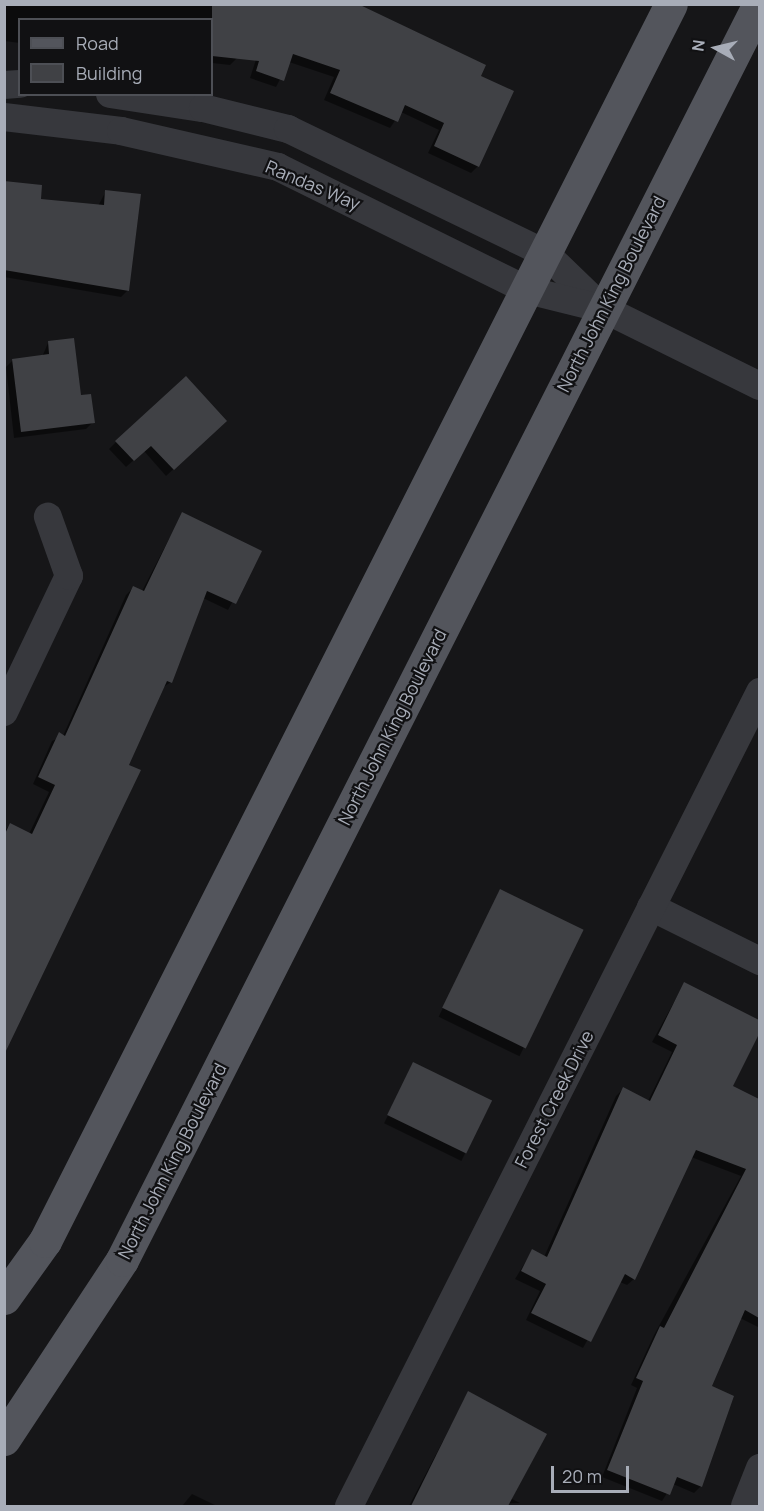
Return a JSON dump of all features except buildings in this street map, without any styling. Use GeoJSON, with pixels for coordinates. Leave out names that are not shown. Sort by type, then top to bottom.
{"type":"FeatureCollection","features":[{"type":"Feature","properties":{"kind":"main road"},"geometry":{"type":"LineString","coordinates":[[4,1298],[45,1241],[671,4]]}},
{"type":"Feature","properties":{"kind":"main road","name":"North John King Boulevard"},"geometry":{"type":"LineString","coordinates":[[4,1438],[122,1260],[759,4]]}},
{"type":"Feature","properties":{"kind":"street","name":"Randas Way"},"geometry":{"type":"LineString","coordinates":[[123,96],[203,108],[288,129],[545,253],[604,309]]}},
{"type":"Feature","properties":{"kind":"street","name":"Randas Way"},"geometry":{"type":"LineString","coordinates":[[4,117],[121,131],[278,167],[527,290],[604,309],[759,386]]}},
{"type":"Feature","properties":{"kind":"street"},"geometry":{"type":"LineString","coordinates":[[4,712],[13,674],[69,576],[48,517]]}},
{"type":"Feature","properties":{"kind":"street","name":"Forest Creek Drive"},"geometry":{"type":"LineString","coordinates":[[349,1506],[759,692]]}},
{"type":"Feature","properties":{"kind":"street"},"geometry":{"type":"LineString","coordinates":[[651,908],[759,961]]}},
{"type":"Feature","properties":{"kind":"street"},"geometry":{"type":"LineString","coordinates":[[745,1506],[759,1468]]}}]}
